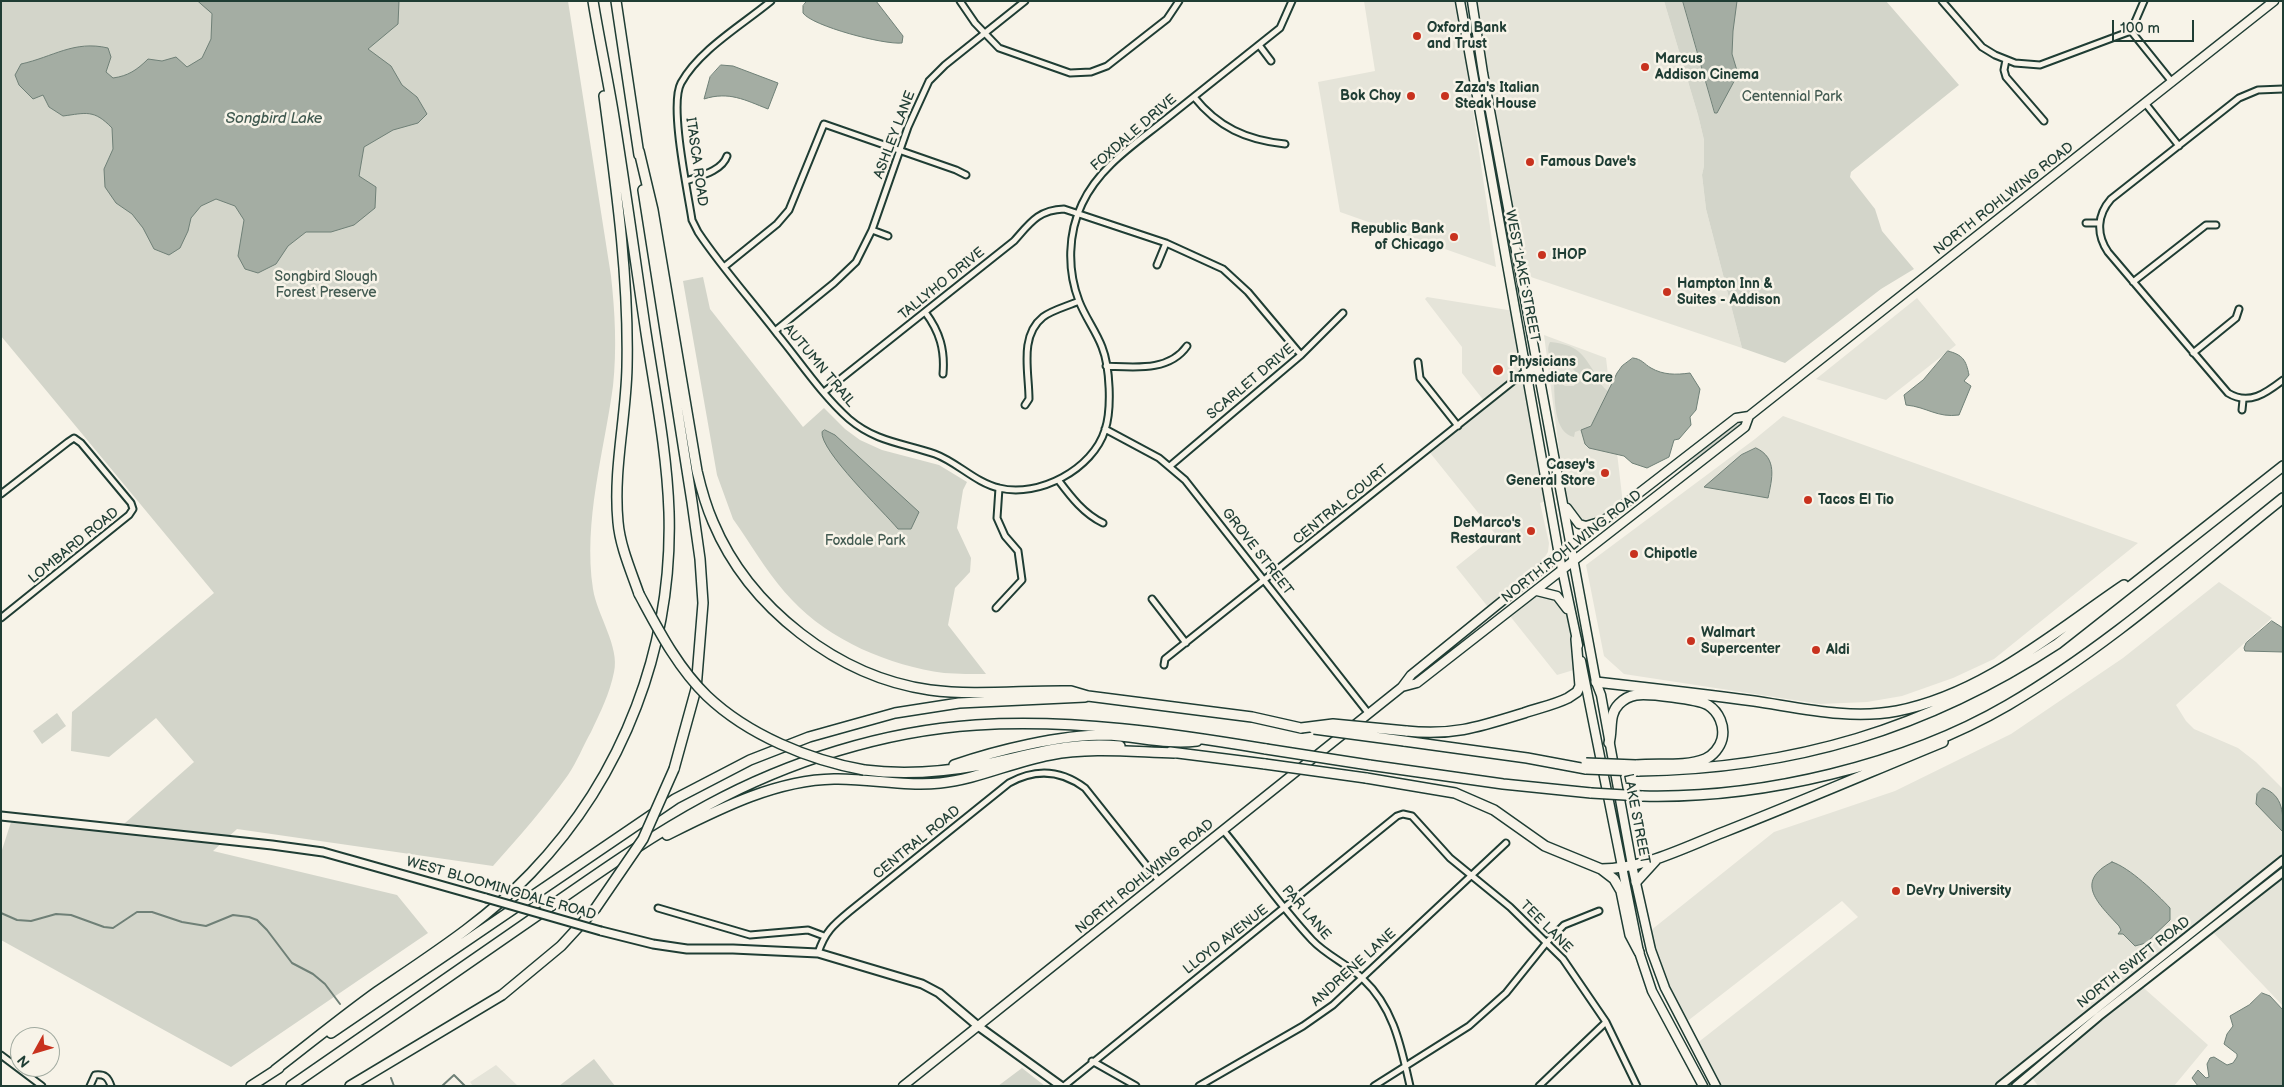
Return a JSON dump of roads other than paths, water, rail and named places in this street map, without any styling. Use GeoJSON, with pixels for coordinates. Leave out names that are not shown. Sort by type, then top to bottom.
{"type":"FeatureCollection","features":[{"type":"Feature","properties":{"kind":"highway"},"geometry":{"type":"LineString","coordinates":[[275,1070],[354,1008],[470,926],[512,892],[532,872],[571,827],[611,764],[635,713],[650,667],[668,574],[667,472],[620,160],[593,1]]}},
{"type":"Feature","properties":{"kind":"highway"},"geometry":{"type":"LineString","coordinates":[[616,1],[639,151],[652,210],[690,436],[702,490],[714,523],[742,572],[762,597],[812,642],[856,667],[892,680],[928,689],[956,693],[1071,691],[1088,696],[1252,717],[1298,727],[1586,766],[1695,770],[1778,758],[1829,748],[1876,734],[1950,705],[2022,667],[2057,644],[2283,466]]}},
{"type":"Feature","properties":{"kind":"highway"},"geometry":{"type":"LineString","coordinates":[[600,49],[623,257],[627,368],[618,476],[618,522],[627,560],[639,594],[670,650],[706,696],[743,723],[779,744],[824,761],[864,770],[911,773],[982,764],[1054,748],[1093,744],[1265,764],[1439,790],[1470,799],[1494,810],[1545,846],[1601,869],[1614,879],[1621,891],[1630,935],[1639,952]]}},
{"type":"Feature","properties":{"kind":"highway"},"geometry":{"type":"LineString","coordinates":[[350,1086],[502,995],[561,946],[595,909],[621,874],[643,839],[674,769],[696,689],[703,603],[700,559],[692,502],[642,188],[639,151]]}},
{"type":"Feature","properties":{"kind":"highway"},"geometry":{"type":"LineString","coordinates":[[1601,869],[1622,867],[1660,858],[1792,806],[1952,738],[2038,686],[2127,623],[2283,498]]}},
{"type":"Feature","properties":{"kind":"highway"},"geometry":{"type":"LineString","coordinates":[[1596,682],[1690,692],[1847,714],[1898,711],[1940,698],[2018,659],[2180,547]]}},
{"type":"Feature","properties":{"kind":"highway"},"geometry":{"type":"LineString","coordinates":[[1298,727],[1333,724],[1443,734],[1488,726],[1568,698],[1577,692],[1580,686],[1576,639]]}},
{"type":"Feature","properties":{"kind":"highway"},"geometry":{"type":"LineString","coordinates":[[1609,744],[1614,711],[1624,700],[1637,694],[1706,704],[1719,717],[1722,727],[1722,738],[1716,751],[1706,759],[1637,768]]}},
{"type":"Feature","properties":{"kind":"highway"},"geometry":{"type":"LineString","coordinates":[[251,1086],[402,986],[667,804],[727,771],[809,737],[894,713],[959,703],[1088,696]]}},
{"type":"Feature","properties":{"kind":"highway"},"geometry":{"type":"LineString","coordinates":[[291,1086],[620,859],[671,826],[749,784],[843,750],[891,738],[975,725],[1067,723],[1124,728],[1210,740],[1503,784],[1591,793],[1662,797],[1741,790],[1806,779],[1858,767],[1936,738],[1993,713]]}},
{"type":"Feature","properties":{"kind":"highway"},"geometry":{"type":"LineString","coordinates":[[942,769],[967,760],[1044,742],[1088,736],[1121,736],[1183,743],[1210,740]]}},
{"type":"Feature","properties":{"kind":"highway"},"geometry":{"type":"LineString","coordinates":[[620,859],[699,819],[768,790],[796,782],[835,778],[938,783],[974,777],[1047,755],[1066,752],[1084,750],[1174,753]]}},
{"type":"Feature","properties":{"kind":"highway"},"geometry":{"type":"LineString","coordinates":[[1636,882],[1648,867],[1660,858]]}},
{"type":"Feature","properties":{"kind":"main road","name":"WEST LAKE STREET"},"geometry":{"type":"LineString","coordinates":[[1460,1],[1559,555]]}},
{"type":"Feature","properties":{"kind":"main road","name":"WEST LAKE STREET"},"geometry":{"type":"LineString","coordinates":[[1472,1],[1481,61],[1572,544]]}},
{"type":"Feature","properties":{"kind":"main road","name":"NORTH ROHLWING ROAD"},"geometry":{"type":"LineString","coordinates":[[903,1086],[1369,714],[1402,687],[1410,675],[1572,544],[1736,418],[1749,416],[2274,1]]}},
{"type":"Feature","properties":{"kind":"main road","name":"NORTH ROHLWING ROAD"},"geometry":{"type":"LineString","coordinates":[[1402,687],[1417,683],[1537,591],[1745,427],[1749,416]]}},
{"type":"Feature","properties":{"kind":"main road"},"geometry":{"type":"LineString","coordinates":[[1564,502],[1579,524],[1586,526],[1604,520]]}},
{"type":"Feature","properties":{"kind":"main road","name":"LAKE STREET"},"geometry":{"type":"LineString","coordinates":[[1572,544],[1596,682],[1601,695],[1632,865],[1658,973],[1716,1086]]}},
{"type":"Feature","properties":{"kind":"main road","name":"LAKE STREET"},"geometry":{"type":"LineString","coordinates":[[1559,555],[1639,952],[1652,991],[1702,1086]]}},
{"type":"Feature","properties":{"kind":"main road"},"geometry":{"type":"LineString","coordinates":[[1537,591],[1557,596],[1564,602],[1572,619]]}},
{"type":"Feature","properties":{"kind":"main road"},"geometry":{"type":"LineString","coordinates":[[1591,709],[1591,695],[1596,682]]}},
{"type":"Feature","properties":{"kind":"street"},"geometry":{"type":"LineString","coordinates":[[759,1],[764,7]]}},
{"type":"Feature","properties":{"kind":"street","name":"ITASCA ROAD"},"geometry":{"type":"LineString","coordinates":[[724,267],[698,232],[692,220],[677,119],[680,85],[698,60],[771,1]]}},
{"type":"Feature","properties":{"kind":"street"},"geometry":{"type":"LineString","coordinates":[[960,1],[984,33],[993,43],[1005,51],[1070,74],[1091,72],[1107,66],[1167,19],[1178,1]]}},
{"type":"Feature","properties":{"kind":"street","name":"ASHLEY LANE"},"geometry":{"type":"LineString","coordinates":[[775,331],[849,270],[856,262],[872,230],[908,127],[929,81],[945,64],[1025,1]]}},
{"type":"Feature","properties":{"kind":"street","name":"FOXDALE DRIVE"},"geometry":{"type":"LineString","coordinates":[[1059,481],[1088,459],[1105,430],[1110,400],[1102,347],[1079,301],[1070,256],[1072,234],[1078,214],[1088,192],[1102,174],[1280,28],[1288,14],[1292,1]]}},
{"type":"Feature","properties":{"kind":"street"},"geometry":{"type":"LineString","coordinates":[[1942,1],[1976,42],[1988,52],[2006,60],[2040,65],[2131,31],[2144,1]]}},
{"type":"Feature","properties":{"kind":"street"},"geometry":{"type":"LineString","coordinates":[[2131,31],[2172,82]]}},
{"type":"Feature","properties":{"kind":"street"},"geometry":{"type":"LineString","coordinates":[[1259,45],[1271,61]]}},
{"type":"Feature","properties":{"kind":"street"},"geometry":{"type":"LineString","coordinates":[[2006,60],[2004,70],[2006,77],[2044,121]]}},
{"type":"Feature","properties":{"kind":"street"},"geometry":{"type":"LineString","coordinates":[[2283,89],[2258,90],[2239,98],[2112,199],[2101,216],[2099,224],[2105,247],[2192,353],[2228,393],[2244,400],[2266,392],[2283,380]]}},
{"type":"Feature","properties":{"kind":"street"},"geometry":{"type":"LineString","coordinates":[[1194,97],[1209,114],[1234,132],[1253,140],[1285,144]]}},
{"type":"Feature","properties":{"kind":"street"},"geometry":{"type":"LineString","coordinates":[[2145,103],[2179,146]]}},
{"type":"Feature","properties":{"kind":"street"},"geometry":{"type":"LineString","coordinates":[[724,267],[777,224],[789,210],[824,124],[966,175]]}},
{"type":"Feature","properties":{"kind":"street"},"geometry":{"type":"LineString","coordinates":[[686,181],[714,170],[725,160],[726,156]]}},
{"type":"Feature","properties":{"kind":"street","name":"TALLYHO DRIVE"},"geometry":{"type":"LineString","coordinates":[[824,392],[1014,241],[1038,216],[1049,210],[1064,209],[1166,243],[1198,257],[1228,274],[1248,292],[1301,355]]}},
{"type":"Feature","properties":{"kind":"street"},"geometry":{"type":"LineString","coordinates":[[2086,223],[2099,224]]}},
{"type":"Feature","properties":{"kind":"street"},"geometry":{"type":"LineString","coordinates":[[2133,282],[2206,225],[2216,225]]}},
{"type":"Feature","properties":{"kind":"street"},"geometry":{"type":"LineString","coordinates":[[872,230],[888,236]]}},
{"type":"Feature","properties":{"kind":"street"},"geometry":{"type":"LineString","coordinates":[[1157,265],[1166,243]]}},
{"type":"Feature","properties":{"kind":"street","name":"AUTUMN TRAIL"},"geometry":{"type":"LineString","coordinates":[[724,267],[824,392],[846,417],[866,432],[886,441],[942,457],[999,488],[1022,490],[1059,481]]}},
{"type":"Feature","properties":{"kind":"street"},"geometry":{"type":"LineString","coordinates":[[1025,405],[1029,399],[1027,342],[1033,328],[1044,316],[1079,301]]}},
{"type":"Feature","properties":{"kind":"street"},"geometry":{"type":"LineString","coordinates":[[2192,353],[2236,318],[2239,309]]}},
{"type":"Feature","properties":{"kind":"street"},"geometry":{"type":"LineString","coordinates":[[925,312],[935,326],[942,344],[943,374]]}},
{"type":"Feature","properties":{"kind":"street","name":"SCARLET DRIVE"},"geometry":{"type":"LineString","coordinates":[[1170,466],[1301,355],[1343,313]]}},
{"type":"Feature","properties":{"kind":"street"},"geometry":{"type":"LineString","coordinates":[[1106,366],[1140,367],[1168,363],[1181,355],[1187,346]]}},
{"type":"Feature","properties":{"kind":"street"},"geometry":{"type":"LineString","coordinates":[[1418,362],[1420,378],[1458,426]]}},
{"type":"Feature","properties":{"kind":"street","name":"CENTRAL COURT"},"geometry":{"type":"LineString","coordinates":[[1164,666],[1165,659],[1527,370],[1538,368]]}},
{"type":"Feature","properties":{"kind":"street"},"geometry":{"type":"LineString","coordinates":[[2242,410],[2244,400]]}},
{"type":"Feature","properties":{"kind":"street","name":"GROVE STREET"},"geometry":{"type":"LineString","coordinates":[[1105,430],[1170,466],[1196,493],[1369,714]]}},
{"type":"Feature","properties":{"kind":"street","name":"LOMBARD ROAD"},"geometry":{"type":"LineString","coordinates":[[1,494],[74,438],[81,443],[131,503],[132,512],[1,618]]}},
{"type":"Feature","properties":{"kind":"street"},"geometry":{"type":"LineString","coordinates":[[1059,481],[1074,500],[1094,519],[1103,523]]}},
{"type":"Feature","properties":{"kind":"street"},"geometry":{"type":"LineString","coordinates":[[996,608],[1022,580],[1022,566],[1018,551],[1004,536],[997,518],[999,488]]}},
{"type":"Feature","properties":{"kind":"street"},"geometry":{"type":"LineString","coordinates":[[1152,600],[1186,643]]}},
{"type":"Feature","properties":{"kind":"street","name":"CENTRAL ROAD"},"geometry":{"type":"LineString","coordinates":[[818,953],[824,936],[829,929],[850,910],[1009,783],[1028,774],[1047,772],[1066,776],[1086,788],[1159,881]]}},
{"type":"Feature","properties":{"kind":"street","name":"TEE LANE"},"geometry":{"type":"LineString","coordinates":[[1403,814],[1412,816],[1450,858],[1471,873],[1547,942],[1578,979],[1606,1022],[1637,1086]]}},
{"type":"Feature","properties":{"kind":"street","name":"LLOYD AVENUE"},"geometry":{"type":"LineString","coordinates":[[1063,1086],[1286,908],[1397,816],[1403,814]]}},
{"type":"Feature","properties":{"kind":"street","name":"WEST BLOOMINGDALE ROAD"},"geometry":{"type":"LineString","coordinates":[[1,816],[323,852],[601,930],[654,944],[682,949],[818,953],[922,984],[939,994],[978,1026],[1063,1086]]}},
{"type":"Feature","properties":{"kind":"street","name":"PAR LANE"},"geometry":{"type":"LineString","coordinates":[[1223,830],[1318,947],[1362,978],[1382,1000],[1388,1010],[1410,1086]]}},
{"type":"Feature","properties":{"kind":"street","name":"ANDRENE LANE"},"geometry":{"type":"LineString","coordinates":[[1199,1086],[1303,1026],[1333,1005],[1506,842]]}},
{"type":"Feature","properties":{"kind":"street","name":"NORTH SWIFT ROAD"},"geometry":{"type":"LineString","coordinates":[[2000,1086],[2283,860]]}},
{"type":"Feature","properties":{"kind":"street","name":"NORTH SWIFT ROAD"},"geometry":{"type":"LineString","coordinates":[[2016,1086],[2099,1016],[2283,872]]}},
{"type":"Feature","properties":{"kind":"street"},"geometry":{"type":"LineString","coordinates":[[658,908],[750,935],[808,930],[824,936]]}},
{"type":"Feature","properties":{"kind":"street"},"geometry":{"type":"LineString","coordinates":[[1374,1086],[1453,1038],[1488,1010],[1518,979],[1547,942],[1564,925],[1599,911]]}},
{"type":"Feature","properties":{"kind":"street"},"geometry":{"type":"LineString","coordinates":[[1540,1086],[1606,1022]]}},
{"type":"Feature","properties":{"kind":"street"},"geometry":{"type":"LineString","coordinates":[[1,1055],[42,1086]]}},
{"type":"Feature","properties":{"kind":"street"},"geometry":{"type":"LineString","coordinates":[[1092,1061],[1136,1086]]}},
{"type":"Feature","properties":{"kind":"street"},"geometry":{"type":"LineString","coordinates":[[90,1086],[95,1075],[101,1074],[107,1077],[111,1086]]}},
{"type":"Feature","properties":{"kind":"water","name":"Songbird Lake"},"geometry":{"type":"Polygon","coordinates":[[[198,1],[399,1],[398,24],[368,49],[391,66],[402,85],[417,97],[427,114],[418,123],[393,130],[364,147],[359,176],[376,187],[375,208],[354,225],[331,232],[306,232],[288,246],[276,264],[258,273],[245,269],[238,256],[244,220],[235,206],[216,199],[201,206],[191,218],[188,231],[180,248],[169,255],[154,249],[143,228],[132,214],[116,203],[105,187],[104,169],[113,149],[112,128],[95,115],[78,114],[63,116],[49,107],[43,95],[33,99],[19,85],[15,75],[21,64],[64,50],[85,46],[108,48],[111,57],[106,72],[113,78],[132,72],[148,59],[162,61],[176,57],[187,67],[202,58],[211,39],[212,14],[198,1]]]}},
{"type":"Feature","properties":{"kind":"water"},"geometry":{"type":"Polygon","coordinates":[[[807,1],[876,1],[903,36],[902,43],[865,38],[820,23],[803,13],[803,6],[807,1]]]}},
{"type":"Feature","properties":{"kind":"water"},"geometry":{"type":"Polygon","coordinates":[[[1683,1],[1737,1],[1732,54],[1738,74],[1717,113],[1715,113],[1683,1]]]}},
{"type":"Feature","properties":{"kind":"water"},"geometry":{"type":"Polygon","coordinates":[[[721,65],[733,66],[778,83],[768,109],[729,96],[704,99],[710,77],[721,65]]]}},
{"type":"Feature","properties":{"kind":"water"},"geometry":{"type":"Polygon","coordinates":[[[1948,351],[1960,356],[1967,365],[1969,375],[1964,381],[1971,386],[1959,415],[1938,414],[1906,405],[1904,395],[1923,380],[1948,351]]]}},
{"type":"Feature","properties":{"kind":"water"},"geometry":{"type":"Polygon","coordinates":[[[1633,358],[1639,359],[1660,372],[1690,373],[1700,389],[1696,410],[1690,417],[1691,425],[1679,439],[1674,440],[1669,457],[1647,468],[1632,463],[1624,456],[1589,448],[1585,444],[1581,430],[1591,426],[1617,373],[1622,366],[1633,358]]]}},
{"type":"Feature","properties":{"kind":"water"},"geometry":{"type":"Polygon","coordinates":[[[825,430],[835,435],[919,512],[911,529],[898,529],[854,481],[824,441],[822,432],[825,430]]]}},
{"type":"Feature","properties":{"kind":"water"},"geometry":{"type":"Polygon","coordinates":[[[1756,448],[1768,457],[1771,463],[1772,476],[1768,498],[1704,487],[1741,455],[1756,448]]]}},
{"type":"Feature","properties":{"kind":"water"},"geometry":{"type":"Polygon","coordinates":[[[2272,621],[2283,628],[2283,652],[2245,651],[2246,643],[2272,621]]]}},
{"type":"Feature","properties":{"kind":"water"},"geometry":{"type":"Polygon","coordinates":[[[2263,788],[2275,795],[2279,801],[2282,812],[2283,832],[2256,804],[2257,794],[2263,788]]]}},
{"type":"Feature","properties":{"kind":"water"},"geometry":{"type":"Polygon","coordinates":[[[2112,862],[2134,875],[2170,908],[2170,920],[2146,943],[2135,946],[2123,934],[2118,934],[2121,930],[2119,926],[2104,910],[2093,893],[2094,877],[2100,870],[2112,862]]]}},
{"type":"Feature","properties":{"kind":"water"},"geometry":{"type":"Polygon","coordinates":[[[2262,993],[2270,996],[2283,1010],[2283,1086],[2198,1086],[2192,1078],[2198,1070],[2206,1078],[2209,1077],[2207,1064],[2210,1058],[2214,1057],[2227,1065],[2233,1063],[2237,1054],[2224,1044],[2227,1034],[2233,1026],[2230,1016],[2249,1005],[2262,993]]]}},
{"type":"Feature","properties":{"kind":"waterway"},"geometry":{"type":"LineString","coordinates":[[1,913],[17,920],[31,921],[56,914],[71,915],[104,927],[113,928],[137,912],[152,912],[182,922],[206,926],[233,915],[249,917],[257,920],[267,930],[292,963],[313,974],[325,984],[340,1004]]}},
{"type":"Feature","properties":{"kind":"waterway"},"geometry":{"type":"LineString","coordinates":[[442,1086],[454,1075],[465,1086]]}},
{"type":"Feature","properties":{"kind":"waterway"},"geometry":{"type":"LineString","coordinates":[[391,1078],[394,1086]]}},
{"type":"Feature","properties":{"kind":"place","name":"Oxford Bank and Trust"},"geometry":{"type":"Point","coordinates":[1417,36]}},
{"type":"Feature","properties":{"kind":"place","name":"Marcus Addison Cinema"},"geometry":{"type":"Point","coordinates":[1645,67]}},
{"type":"Feature","properties":{"kind":"place","name":"Bok Choy"},"geometry":{"type":"Point","coordinates":[1411,96]}},
{"type":"Feature","properties":{"kind":"place","name":"Zaza's Italian Steak House"},"geometry":{"type":"Point","coordinates":[1445,96]}},
{"type":"Feature","properties":{"kind":"place","name":"Famous Dave's"},"geometry":{"type":"Point","coordinates":[1530,162]}},
{"type":"Feature","properties":{"kind":"place","name":"Republic Bank of Chicago"},"geometry":{"type":"Point","coordinates":[1454,237]}},
{"type":"Feature","properties":{"kind":"place","name":"IHOP"},"geometry":{"type":"Point","coordinates":[1542,255]}},
{"type":"Feature","properties":{"kind":"place","name":"Hampton Inn & Suites - Addison"},"geometry":{"type":"Point","coordinates":[1667,292]}},
{"type":"Feature","properties":{"kind":"place","name":"Physicians Immediate Care"},"geometry":{"type":"Point","coordinates":[1498,370]}},
{"type":"Feature","properties":{"kind":"place","name":"Casey's General Store"},"geometry":{"type":"Point","coordinates":[1605,473]}},
{"type":"Feature","properties":{"kind":"place","name":"Tacos El Tio"},"geometry":{"type":"Point","coordinates":[1808,500]}},
{"type":"Feature","properties":{"kind":"place","name":"DeMarco's Restaurant"},"geometry":{"type":"Point","coordinates":[1531,531]}},
{"type":"Feature","properties":{"kind":"place","name":"Chipotle"},"geometry":{"type":"Point","coordinates":[1634,554]}},
{"type":"Feature","properties":{"kind":"place","name":"Walmart Supercenter"},"geometry":{"type":"Point","coordinates":[1691,641]}},
{"type":"Feature","properties":{"kind":"place","name":"Aldi"},"geometry":{"type":"Point","coordinates":[1816,650]}},
{"type":"Feature","properties":{"kind":"place","name":"DeVry University"},"geometry":{"type":"Point","coordinates":[1896,891]}},
{"type":"Feature","properties":{"kind":"park label","name":"Centennial Park"},"geometry":{"type":"Point","coordinates":[1792,97]}},
{"type":"Feature","properties":{"kind":"park label","name":"Songbird Slough Forest Preserve"},"geometry":{"type":"Point","coordinates":[326,286]}},
{"type":"Feature","properties":{"kind":"park label","name":"Foxdale Park"},"geometry":{"type":"Point","coordinates":[865,541]}}]}
